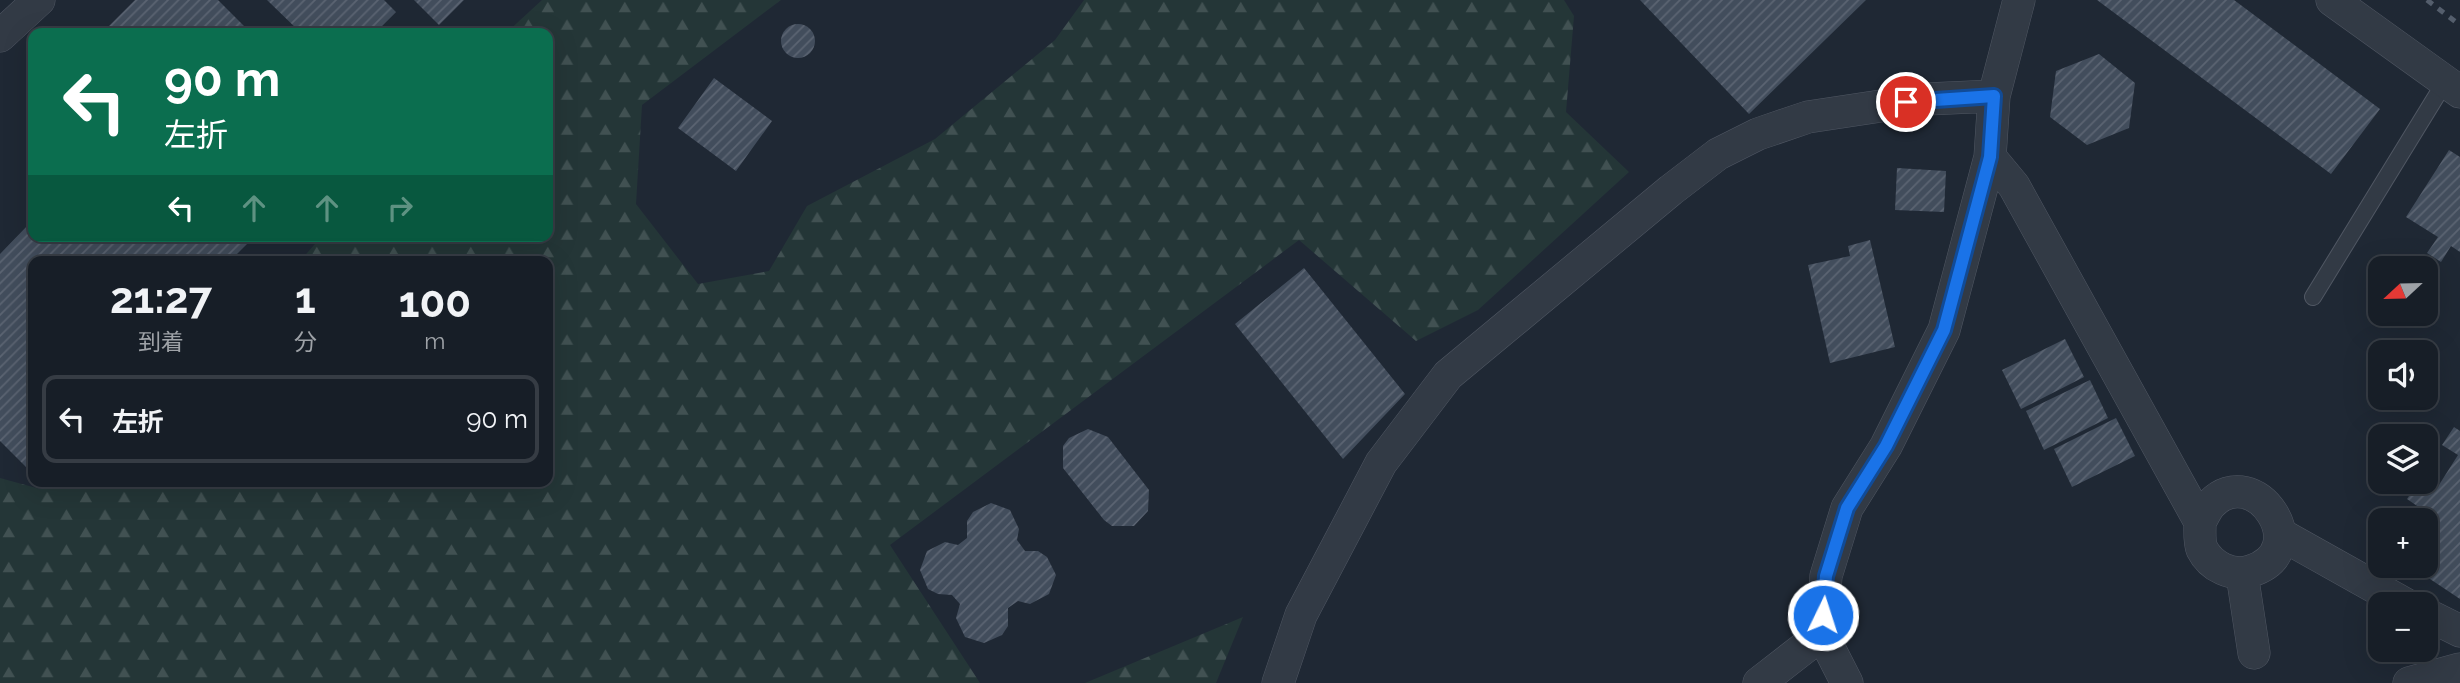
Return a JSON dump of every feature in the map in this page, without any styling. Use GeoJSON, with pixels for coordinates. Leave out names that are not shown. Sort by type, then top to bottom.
{"type":"FeatureCollection","features":[{"type":"Feature","properties":{"kind":"street"},"geometry":{"type":"LineString","coordinates":[[0,36],[38,0]]}},
{"type":"Feature","properties":{"kind":"street"},"geometry":{"type":"LineString","coordinates":[[1847,683],[1822,634],[1826,576],[1847,508],[1886,446],[1944,330],[1990,157],[1994,96],[2018,0]]}},
{"type":"Feature","properties":{"kind":"street"},"geometry":{"type":"LineString","coordinates":[[2332,0],[2452,87]]}},
{"type":"Feature","properties":{"kind":"street"},"geometry":{"type":"LineString","coordinates":[[1279,683],[1301,615],[1381,463],[1448,375],[1671,190],[1718,154],[1758,134],[1808,117],[1927,99],[1994,96]]}},
{"type":"Feature","properties":{"kind":"street"},"geometry":{"type":"LineString","coordinates":[[1990,157],[2014,186],[2200,522],[2201,548],[2218,567],[2242,574],[2262,568],[2275,553],[2280,534],[2274,511],[2256,496],[2233,493],[2212,503],[2200,522]]}},
{"type":"Feature","properties":{"kind":"street"},"geometry":{"type":"LineString","coordinates":[[2280,534],[2384,592]]}},
{"type":"Feature","properties":{"kind":"street"},"geometry":{"type":"LineString","coordinates":[[2242,574],[2253,653]]}},
{"type":"Feature","properties":{"kind":"street"},"geometry":{"type":"LineString","coordinates":[[2438,620],[2460,631]]}},
{"type":"Feature","properties":{"kind":"street"},"geometry":{"type":"LineString","coordinates":[[1759,683],[1822,634]]}},
{"type":"Feature","properties":{"kind":"street"},"geometry":{"type":"LineString","coordinates":[[2409,683],[2460,668]]}},
{"type":"Feature","properties":{"kind":"lane"},"geometry":{"type":"LineString","coordinates":[[2313,297],[2452,87]]}},
{"type":"Feature","properties":{"kind":"green space"},"geometry":{"type":"Polygon","coordinates":[[[542,0],[781,0],[642,105],[636,204],[698,284],[769,271],[807,206],[935,139],[1055,40],[1084,0],[1564,0],[1574,16],[1566,112],[1629,172],[1478,310],[1416,341],[1299,240],[890,545],[980,683],[0,683],[0,478],[40,489],[553,487],[553,256],[304,256],[317,242],[553,242],[553,28],[511,28],[542,0]]]}},
{"type":"Feature","properties":{"kind":"green space"},"geometry":{"type":"Polygon","coordinates":[[[1243,617],[1216,683],[1085,683],[1243,617]]]}},
{"type":"Feature","properties":{"kind":"building"},"geometry":{"type":"Polygon","coordinates":[[[135,0],[218,0],[246,28],[107,28],[135,0]]]}},
{"type":"Feature","properties":{"kind":"building"},"geometry":{"type":"Polygon","coordinates":[[[267,0],[384,0],[396,12],[380,28],[296,28],[267,0]]]}},
{"type":"Feature","properties":{"kind":"building"},"geometry":{"type":"Polygon","coordinates":[[[414,0],[464,0],[439,25],[414,0]]]}},
{"type":"Feature","properties":{"kind":"building"},"geometry":{"type":"Polygon","coordinates":[[[1640,0],[1866,0],[1749,114],[1640,0]]]}},
{"type":"Feature","properties":{"kind":"building"},"geometry":{"type":"Polygon","coordinates":[[[2097,0],[2234,0],[2380,109],[2331,174],[2097,0]]]}},
{"type":"Feature","properties":{"kind":"building"},"geometry":{"type":"Polygon","coordinates":[[[798,24],[810,29],[815,41],[810,53],[798,58],[786,53],[781,41],[786,29],[798,24]]]}},
{"type":"Feature","properties":{"kind":"building"},"geometry":{"type":"Polygon","coordinates":[[[2099,54],[2135,83],[2129,128],[2087,145],[2050,117],[2056,71],[2099,54]]]}},
{"type":"Feature","properties":{"kind":"building"},"geometry":{"type":"Polygon","coordinates":[[[714,78],[772,121],[736,171],[678,128],[714,78]]]}},
{"type":"Feature","properties":{"kind":"building"},"geometry":{"type":"Polygon","coordinates":[[[2449,150],[2460,157],[2460,252],[2451,246],[2441,262],[2438,256],[2427,253],[2438,237],[2406,217],[2449,150]]]}},
{"type":"Feature","properties":{"kind":"building"},"geometry":{"type":"Polygon","coordinates":[[[1897,168],[1946,171],[1944,212],[1895,210],[1897,168]]]}},
{"type":"Feature","properties":{"kind":"building"},"geometry":{"type":"Polygon","coordinates":[[[28,225],[28,242],[249,242],[235,256],[28,256],[26,467],[0,441],[0,254],[28,225]]]}},
{"type":"Feature","properties":{"kind":"building"},"geometry":{"type":"Polygon","coordinates":[[[1870,240],[1895,347],[1830,363],[1808,265],[1850,256],[1848,246],[1870,240]]]}},
{"type":"Feature","properties":{"kind":"building"},"geometry":{"type":"Polygon","coordinates":[[[1304,268],[1405,394],[1343,459],[1235,324],[1304,268]]]}},
{"type":"Feature","properties":{"kind":"building"},"geometry":{"type":"Polygon","coordinates":[[[2065,339],[2084,377],[2021,409],[2002,370],[2065,339]]]}},
{"type":"Feature","properties":{"kind":"building"},"geometry":{"type":"Polygon","coordinates":[[[2090,380],[2108,418],[2044,450],[2026,411],[2090,380]]]}},
{"type":"Feature","properties":{"kind":"building"},"geometry":{"type":"Polygon","coordinates":[[[2116,418],[2135,456],[2072,487],[2054,449],[2116,418]]]}},
{"type":"Feature","properties":{"kind":"building"},"geometry":{"type":"Polygon","coordinates":[[[2454,427],[2460,431],[2460,599],[2428,578],[2438,578],[2438,508],[2420,508],[2407,499],[2410,494],[2438,494],[2438,486],[2458,455],[2442,445],[2454,427]]]}},
{"type":"Feature","properties":{"kind":"building"},"geometry":{"type":"Polygon","coordinates":[[[1088,429],[1108,437],[1149,490],[1148,511],[1134,526],[1112,526],[1104,520],[1063,468],[1063,446],[1069,438],[1088,429]]]}},
{"type":"Feature","properties":{"kind":"building"},"geometry":{"type":"Polygon","coordinates":[[[991,503],[1010,510],[1019,529],[1017,540],[1025,551],[1038,551],[1047,557],[1056,575],[1049,594],[1030,604],[1018,601],[1008,608],[1008,626],[1002,635],[984,643],[965,637],[956,618],[960,604],[952,595],[938,594],[928,589],[920,570],[927,551],[945,542],[958,545],[967,538],[967,521],[973,512],[991,503]]]}},
{"type":"Feature","properties":{"kind":"railway"},"geometry":{"type":"LineString","coordinates":[[2427,0],[2460,25]]}},
{"type":"Feature","properties":{"kind":"route"},"geometry":{"type":"LineString","coordinates":[[1823,615],[1826,576],[1847,508],[1886,446],[1944,330],[1990,157],[1994,96],[1906,102]]}}]}
